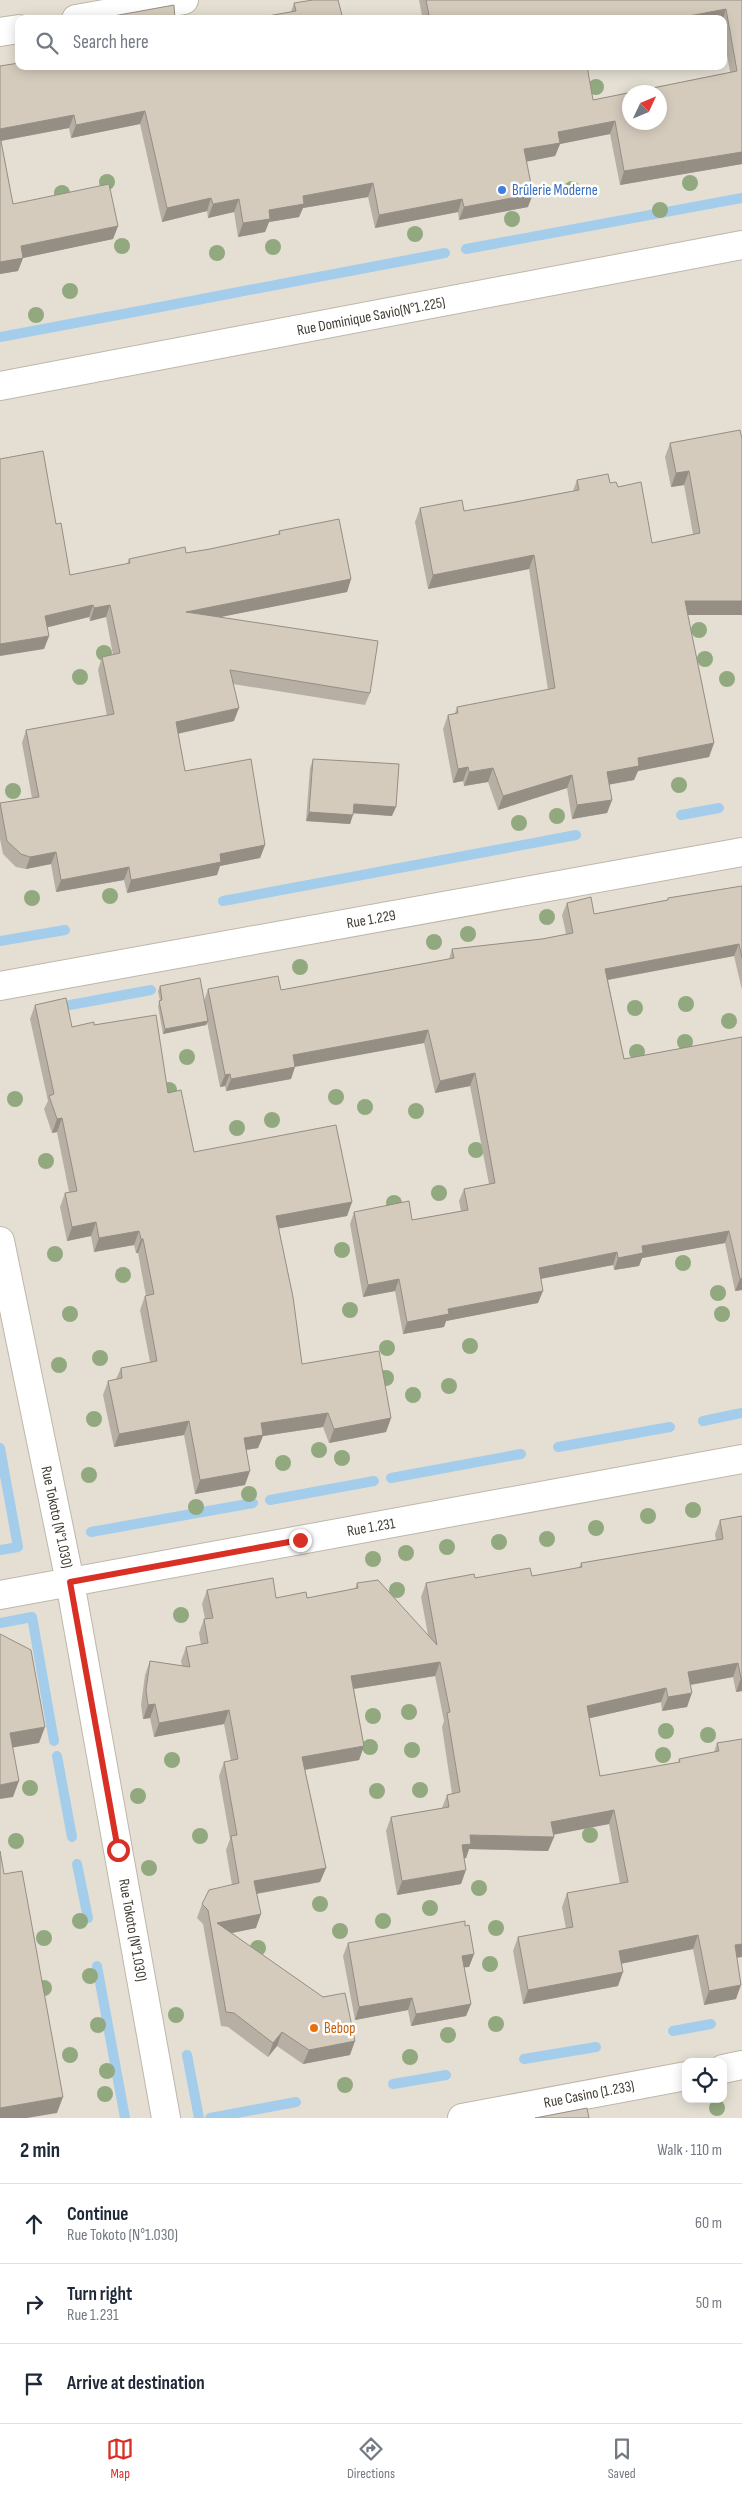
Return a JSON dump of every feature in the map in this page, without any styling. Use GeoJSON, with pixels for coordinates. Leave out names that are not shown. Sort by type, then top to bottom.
{"type":"FeatureCollection","features":[{"type":"Feature","properties":{"kind":"street"},"geometry":{"type":"LineString","coordinates":[[99,15],[184,0]]}},
{"type":"Feature","properties":{"kind":"street"},"geometry":{"type":"LineString","coordinates":[[0,32],[15,30]]}},
{"type":"Feature","properties":{"kind":"street","name":"Rue Dominique Savio(N°1.225)"},"geometry":{"type":"LineString","coordinates":[[0,386],[742,245]]}},
{"type":"Feature","properties":{"kind":"street","name":"Rue 1.229"},"geometry":{"type":"LineString","coordinates":[[0,986],[742,852]]}},
{"type":"Feature","properties":{"kind":"street","name":"Rue Tokoto (N°1.030)"},"geometry":{"type":"LineString","coordinates":[[0,1241],[70,1582],[166,2118]]}},
{"type":"Feature","properties":{"kind":"street","name":"Rue 1.231"},"geometry":{"type":"LineString","coordinates":[[0,1595],[742,1459]]}},
{"type":"Feature","properties":{"kind":"street"},"geometry":{"type":"LineString","coordinates":[[727,2068],[742,2065]]}},
{"type":"Feature","properties":{"kind":"street","name":"Rue Casino (1.233)"},"geometry":{"type":"LineString","coordinates":[[462,2118],[682,2077]]}},
{"type":"Feature","properties":{"kind":"shaded area"},"geometry":{"type":"Polygon","coordinates":[[[0,0],[742,0],[742,2118],[0,2118],[0,0]]]}},
{"type":"Feature","properties":{"kind":"building"},"geometry":{"type":"Polygon","coordinates":[[[313,0],[338,0],[342,15],[274,15],[296,11],[294,3],[313,0]]]}},
{"type":"Feature","properties":{"kind":"building"},"geometry":{"type":"Polygon","coordinates":[[[426,0],[742,0],[742,152],[624,171],[615,121],[558,132],[560,143],[524,149],[533,194],[464,207],[462,199],[379,215],[373,183],[303,196],[304,204],[269,210],[270,219],[243,223],[239,199],[213,204],[211,198],[167,208],[145,111],[76,125],[74,115],[0,129],[0,66],[15,64],[15,70],[588,70],[593,100],[622,95],[622,130],[667,130],[667,85],[737,71],[726,9],[694,15],[429,15],[426,0]]]}},
{"type":"Feature","properties":{"kind":"building"},"geometry":{"type":"Polygon","coordinates":[[[174,5],[175,15],[119,15],[174,5]]]}},
{"type":"Feature","properties":{"kind":"building"},"geometry":{"type":"Polygon","coordinates":[[[0,136],[13,204],[109,184],[118,226],[21,246],[23,258],[0,262],[0,136]]]}},
{"type":"Feature","properties":{"kind":"building"},"geometry":{"type":"Polygon","coordinates":[[[740,430],[742,439],[742,601],[685,601],[714,743],[638,758],[639,766],[607,772],[612,800],[577,805],[572,775],[503,796],[493,768],[469,772],[468,767],[458,769],[448,715],[458,713],[457,707],[555,688],[534,555],[433,575],[420,508],[462,500],[464,511],[505,504],[579,490],[577,480],[608,474],[610,483],[616,482],[618,487],[641,482],[652,543],[700,533],[689,471],[676,473],[670,443],[740,430]]]}},
{"type":"Feature","properties":{"kind":"building"},"geometry":{"type":"Polygon","coordinates":[[[43,451],[56,524],[61,523],[70,575],[130,563],[129,559],[185,547],[186,553],[210,549],[280,534],[279,531],[339,519],[351,579],[186,612],[378,641],[370,693],[230,670],[239,708],[176,722],[185,771],[251,759],[265,845],[220,854],[221,862],[131,880],[129,867],[61,880],[56,852],[30,857],[21,854],[7,841],[0,803],[39,797],[26,730],[114,714],[102,657],[120,653],[110,605],[94,608],[93,605],[45,616],[49,636],[0,644],[0,459],[43,451]]]}},
{"type":"Feature","properties":{"kind":"building"},"geometry":{"type":"Polygon","coordinates":[[[313,759],[399,764],[396,807],[354,804],[353,815],[309,812],[313,759]]]}},
{"type":"Feature","properties":{"kind":"building"},"geometry":{"type":"Polygon","coordinates":[[[742,886],[742,958],[739,944],[605,969],[624,1059],[742,1037],[742,1278],[740,1279],[729,1231],[642,1246],[643,1253],[618,1258],[617,1252],[539,1268],[543,1291],[448,1309],[449,1314],[407,1322],[399,1279],[368,1285],[354,1212],[409,1201],[412,1220],[468,1210],[464,1189],[495,1183],[475,1073],[440,1081],[428,1030],[293,1055],[295,1067],[231,1079],[230,1074],[225,1075],[208,989],[278,976],[281,990],[454,958],[452,949],[542,939],[573,933],[567,903],[591,897],[594,914],[668,900],[668,898],[742,886]]]}},
{"type":"Feature","properties":{"kind":"building"},"geometry":{"type":"Polygon","coordinates":[[[200,978],[208,1021],[165,1029],[159,1001],[162,1000],[160,986],[200,978]]]}},
{"type":"Feature","properties":{"kind":"building"},"geometry":{"type":"Polygon","coordinates":[[[66,998],[72,1027],[94,1022],[94,1025],[156,1015],[168,1093],[181,1090],[194,1152],[336,1125],[352,1202],[276,1216],[293,1297],[302,1364],[379,1351],[391,1418],[334,1429],[328,1413],[261,1423],[263,1435],[244,1438],[250,1471],[200,1480],[189,1421],[119,1434],[108,1381],[122,1378],[121,1368],[157,1361],[145,1296],[154,1294],[143,1239],[141,1239],[139,1231],[99,1238],[96,1222],[72,1227],[65,1193],[77,1191],[62,1118],[57,1119],[49,1096],[54,1094],[35,1005],[66,998]]]}},
{"type":"Feature","properties":{"kind":"building"},"geometry":{"type":"Polygon","coordinates":[[[742,1516],[742,1678],[738,1663],[688,1672],[692,1693],[668,1697],[666,1688],[587,1706],[600,1776],[680,1762],[679,1759],[719,1751],[717,1743],[742,1739],[742,1944],[735,1945],[741,1985],[709,1991],[698,1935],[619,1951],[623,1972],[528,1990],[518,1937],[573,1927],[567,1893],[628,1882],[614,1810],[551,1822],[554,1837],[470,1835],[471,1844],[462,1845],[466,1870],[402,1881],[391,1817],[449,1807],[447,1795],[460,1792],[447,1713],[450,1712],[440,1662],[351,1676],[364,1746],[302,1757],[326,1868],[254,1881],[261,1914],[217,1923],[323,1997],[345,1993],[355,2041],[309,2050],[282,2032],[273,2043],[234,2013],[226,2012],[208,1910],[202,1904],[209,1890],[239,1883],[231,1836],[237,1835],[224,1762],[238,1759],[229,1710],[159,1723],[155,1704],[148,1705],[146,1690],[150,1661],[190,1667],[186,1647],[208,1643],[204,1619],[213,1618],[207,1590],[273,1578],[276,1598],[306,1592],[307,1598],[358,1588],[357,1583],[378,1580],[437,1645],[426,1583],[474,1574],[475,1578],[530,1568],[532,1576],[582,1567],[581,1563],[723,1539],[720,1520],[742,1516]]]}},
{"type":"Feature","properties":{"kind":"building"},"geometry":{"type":"Polygon","coordinates":[[[0,1634],[31,1650],[45,1727],[10,1733],[19,1781],[0,1785],[0,1634]]]}},
{"type":"Feature","properties":{"kind":"building"},"geometry":{"type":"Polygon","coordinates":[[[0,1851],[4,1874],[22,1871],[63,2097],[0,2108],[0,1851]]]}},
{"type":"Feature","properties":{"kind":"building"},"geometry":{"type":"Polygon","coordinates":[[[465,1921],[465,1926],[469,1925],[474,1954],[462,1956],[471,2004],[416,2014],[412,1998],[359,2007],[348,1943],[465,1921]]]}},
{"type":"Feature","properties":{"kind":"building"},"geometry":{"type":"Polygon","coordinates":[[[587,2108],[589,2118],[535,2118],[587,2108]]]}},
{"type":"Feature","properties":{"kind":"waterway"},"geometry":{"type":"LineString","coordinates":[[466,249],[742,198]]}},
{"type":"Feature","properties":{"kind":"waterway"},"geometry":{"type":"LineString","coordinates":[[228,294],[445,253]]}},
{"type":"Feature","properties":{"kind":"waterway"},"geometry":{"type":"LineString","coordinates":[[155,308],[228,294]]}},
{"type":"Feature","properties":{"kind":"waterway"},"geometry":{"type":"LineString","coordinates":[[0,337],[155,308]]}},
{"type":"Feature","properties":{"kind":"waterway"},"geometry":{"type":"LineString","coordinates":[[681,815],[719,808]]}},
{"type":"Feature","properties":{"kind":"waterway"},"geometry":{"type":"LineString","coordinates":[[223,901],[576,835]]}},
{"type":"Feature","properties":{"kind":"waterway"},"geometry":{"type":"LineString","coordinates":[[0,941],[65,930]]}},
{"type":"Feature","properties":{"kind":"waterway"},"geometry":{"type":"LineString","coordinates":[[70,1005],[151,990]]}},
{"type":"Feature","properties":{"kind":"waterway"},"geometry":{"type":"LineString","coordinates":[[703,1421],[742,1413]]}},
{"type":"Feature","properties":{"kind":"waterway"},"geometry":{"type":"LineString","coordinates":[[558,1447],[670,1427]]}},
{"type":"Feature","properties":{"kind":"waterway"},"geometry":{"type":"LineString","coordinates":[[0,1448],[18,1547],[0,1550]]}},
{"type":"Feature","properties":{"kind":"waterway"},"geometry":{"type":"LineString","coordinates":[[391,1478],[521,1454]]}},
{"type":"Feature","properties":{"kind":"waterway"},"geometry":{"type":"LineString","coordinates":[[270,1500],[374,1481]]}},
{"type":"Feature","properties":{"kind":"waterway"},"geometry":{"type":"LineString","coordinates":[[91,1532],[253,1503]]}},
{"type":"Feature","properties":{"kind":"waterway"},"geometry":{"type":"LineString","coordinates":[[0,1623],[32,1617],[54,1741]]}},
{"type":"Feature","properties":{"kind":"waterway"},"geometry":{"type":"LineString","coordinates":[[57,1756],[72,1837]]}},
{"type":"Feature","properties":{"kind":"waterway"},"geometry":{"type":"LineString","coordinates":[[77,1864],[88,1918]]}},
{"type":"Feature","properties":{"kind":"waterway"},"geometry":{"type":"LineString","coordinates":[[97,1966],[125,2118]]}},
{"type":"Feature","properties":{"kind":"waterway"},"geometry":{"type":"LineString","coordinates":[[673,2031],[711,2024]]}},
{"type":"Feature","properties":{"kind":"waterway"},"geometry":{"type":"LineString","coordinates":[[524,2059],[596,2047]]}},
{"type":"Feature","properties":{"kind":"waterway"},"geometry":{"type":"LineString","coordinates":[[187,2055],[199,2118]]}},
{"type":"Feature","properties":{"kind":"waterway"},"geometry":{"type":"LineString","coordinates":[[393,2084],[446,2075]]}},
{"type":"Feature","properties":{"kind":"waterway"},"geometry":{"type":"LineString","coordinates":[[210,2118],[296,2102]]}},
{"type":"Feature","properties":{"kind":"place","name":"Brûlerie Moderne"},"geometry":{"type":"Point","coordinates":[502,190]}},
{"type":"Feature","properties":{"kind":"place","name":"Bebop"},"geometry":{"type":"Point","coordinates":[314,2028]}},
{"type":"Feature","properties":{"kind":"route"},"geometry":{"type":"LineString","coordinates":[[118,1850],[70,1582],[300,1540]]}}]}
